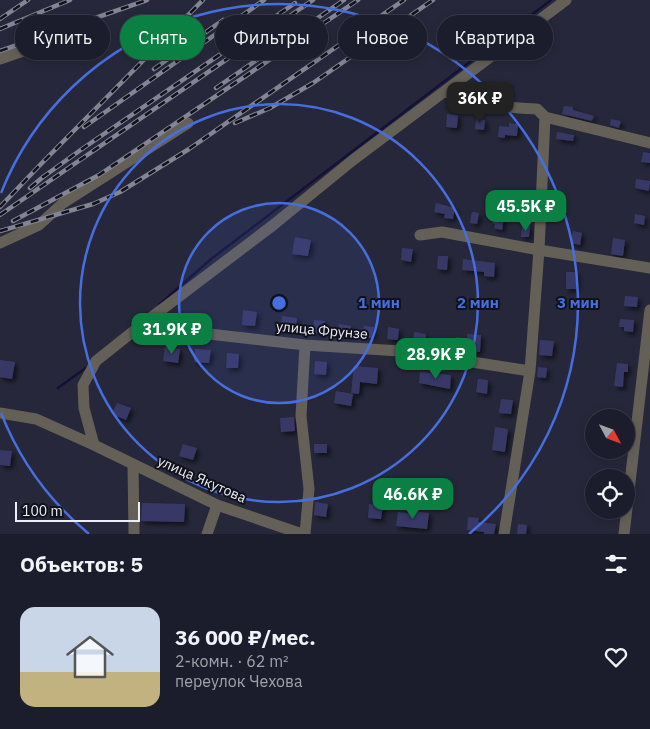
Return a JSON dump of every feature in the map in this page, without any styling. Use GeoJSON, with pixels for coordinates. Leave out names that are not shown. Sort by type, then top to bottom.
{"type":"FeatureCollection","features":[{"type":"Feature","properties":{"kind":"street"},"geometry":{"type":"LineString","coordinates":[[94,445],[84,408],[83,385],[96,362],[140,326],[272,226],[353,160],[566,0]]}},
{"type":"Feature","properties":{"kind":"street"},"geometry":{"type":"LineString","coordinates":[[0,59],[15,54]]}},
{"type":"Feature","properties":{"kind":"street"},"geometry":{"type":"LineString","coordinates":[[445,92],[473,102],[516,109],[538,109],[545,118],[650,143]]}},
{"type":"Feature","properties":{"kind":"street"},"geometry":{"type":"LineString","coordinates":[[504,534],[530,371],[539,250],[545,118]]}},
{"type":"Feature","properties":{"kind":"street"},"geometry":{"type":"LineString","coordinates":[[0,243],[39,225],[63,203],[188,123]]}},
{"type":"Feature","properties":{"kind":"street"},"geometry":{"type":"LineString","coordinates":[[420,235],[442,232],[650,268]]}},
{"type":"Feature","properties":{"kind":"street"},"geometry":{"type":"LineString","coordinates":[[624,534],[650,310]]}},
{"type":"Feature","properties":{"kind":"street","name":"улица Фрунзе"},"geometry":{"type":"LineString","coordinates":[[140,326],[305,345],[400,351],[530,371]]}},
{"type":"Feature","properties":{"kind":"street"},"geometry":{"type":"LineString","coordinates":[[303,534],[309,489],[301,416],[305,345]]}},
{"type":"Feature","properties":{"kind":"street","name":"улица Якутова"},"geometry":{"type":"LineString","coordinates":[[0,413],[36,419],[217,505],[303,534]]}},
{"type":"Feature","properties":{"kind":"street"},"geometry":{"type":"LineString","coordinates":[[133,464],[134,533]]}},
{"type":"Feature","properties":{"kind":"street"},"geometry":{"type":"LineString","coordinates":[[207,534],[217,505]]}},
{"type":"Feature","properties":{"kind":"building"},"geometry":{"type":"Polygon","coordinates":[[[498,85],[507,86],[506,99],[496,98],[498,85]]]}},
{"type":"Feature","properties":{"kind":"building"},"geometry":{"type":"Polygon","coordinates":[[[564,106],[573,107],[573,110],[594,116],[592,121],[562,114],[564,106]]]}},
{"type":"Feature","properties":{"kind":"building"},"geometry":{"type":"Polygon","coordinates":[[[447,114],[458,115],[457,128],[446,127],[447,114]]]}},
{"type":"Feature","properties":{"kind":"building"},"geometry":{"type":"Polygon","coordinates":[[[476,119],[485,120],[484,130],[475,129],[476,119]]]}},
{"type":"Feature","properties":{"kind":"building"},"geometry":{"type":"Polygon","coordinates":[[[611,119],[621,121],[619,128],[610,125],[611,119]]]}},
{"type":"Feature","properties":{"kind":"building"},"geometry":{"type":"Polygon","coordinates":[[[509,123],[518,124],[517,136],[505,135],[505,138],[498,137],[499,126],[509,127],[509,123]]]}},
{"type":"Feature","properties":{"kind":"building"},"geometry":{"type":"Polygon","coordinates":[[[557,132],[574,135],[573,141],[556,139],[557,132]]]}},
{"type":"Feature","properties":{"kind":"building"},"geometry":{"type":"Polygon","coordinates":[[[643,152],[650,153],[650,163],[641,162],[643,152]]]}},
{"type":"Feature","properties":{"kind":"building"},"geometry":{"type":"Polygon","coordinates":[[[636,179],[650,181],[649,191],[635,188],[636,179]]]}},
{"type":"Feature","properties":{"kind":"building"},"geometry":{"type":"Polygon","coordinates":[[[436,203],[455,208],[453,219],[444,218],[445,214],[434,212],[436,203]]]}},
{"type":"Feature","properties":{"kind":"building"},"geometry":{"type":"Polygon","coordinates":[[[472,212],[479,213],[477,224],[470,223],[472,212]]]}},
{"type":"Feature","properties":{"kind":"building"},"geometry":{"type":"Polygon","coordinates":[[[635,214],[645,216],[644,225],[634,223],[635,214]]]}},
{"type":"Feature","properties":{"kind":"building"},"geometry":{"type":"Polygon","coordinates":[[[493,216],[504,218],[502,230],[494,228],[495,224],[492,223],[493,216]]]}},
{"type":"Feature","properties":{"kind":"building"},"geometry":{"type":"Polygon","coordinates":[[[522,226],[530,226],[529,237],[521,237],[522,226]]]}},
{"type":"Feature","properties":{"kind":"building"},"geometry":{"type":"Polygon","coordinates":[[[573,231],[582,233],[580,245],[571,243],[573,231]]]}},
{"type":"Feature","properties":{"kind":"building"},"geometry":{"type":"Polygon","coordinates":[[[295,237],[311,240],[308,256],[292,254],[295,237]]]}},
{"type":"Feature","properties":{"kind":"building"},"geometry":{"type":"Polygon","coordinates":[[[613,238],[625,240],[623,256],[611,254],[613,238]]]}},
{"type":"Feature","properties":{"kind":"building"},"geometry":{"type":"Polygon","coordinates":[[[402,248],[413,249],[411,262],[401,260],[402,248]]]}},
{"type":"Feature","properties":{"kind":"building"},"geometry":{"type":"Polygon","coordinates":[[[438,256],[448,256],[447,270],[437,269],[438,256]]]}},
{"type":"Feature","properties":{"kind":"building"},"geometry":{"type":"Polygon","coordinates":[[[463,259],[495,263],[494,277],[484,276],[484,272],[462,270],[463,259]]]}},
{"type":"Feature","properties":{"kind":"building"},"geometry":{"type":"Polygon","coordinates":[[[566,272],[577,272],[576,289],[566,289],[566,272]]]}},
{"type":"Feature","properties":{"kind":"building"},"geometry":{"type":"Polygon","coordinates":[[[625,296],[638,297],[637,307],[624,306],[625,296]]]}},
{"type":"Feature","properties":{"kind":"building"},"geometry":{"type":"Polygon","coordinates":[[[243,310],[257,312],[255,326],[242,325],[243,310]]]}},
{"type":"Feature","properties":{"kind":"building"},"geometry":{"type":"Polygon","coordinates":[[[282,316],[297,318],[296,331],[280,330],[282,316]]]}},
{"type":"Feature","properties":{"kind":"building"},"geometry":{"type":"Polygon","coordinates":[[[620,319],[634,320],[633,332],[624,331],[624,327],[619,327],[620,319]]]}},
{"type":"Feature","properties":{"kind":"building"},"geometry":{"type":"Polygon","coordinates":[[[314,320],[325,321],[324,334],[313,333],[314,320]]]}},
{"type":"Feature","properties":{"kind":"building"},"geometry":{"type":"Polygon","coordinates":[[[339,324],[351,326],[350,336],[338,335],[339,324]]]}},
{"type":"Feature","properties":{"kind":"building"},"geometry":{"type":"Polygon","coordinates":[[[364,326],[374,327],[372,338],[362,337],[364,326]]]}},
{"type":"Feature","properties":{"kind":"building"},"geometry":{"type":"Polygon","coordinates":[[[388,327],[399,329],[398,340],[387,339],[388,327]]]}},
{"type":"Feature","properties":{"kind":"building"},"geometry":{"type":"Polygon","coordinates":[[[414,332],[426,334],[425,345],[413,344],[414,332]]]}},
{"type":"Feature","properties":{"kind":"building"},"geometry":{"type":"Polygon","coordinates":[[[467,334],[481,335],[480,352],[465,351],[466,348],[455,347],[456,337],[467,338],[467,334]]]}},
{"type":"Feature","properties":{"kind":"building"},"geometry":{"type":"Polygon","coordinates":[[[540,340],[554,341],[552,356],[539,355],[540,340]]]}},
{"type":"Feature","properties":{"kind":"building"},"geometry":{"type":"Polygon","coordinates":[[[165,347],[180,349],[178,363],[163,361],[165,347]]]}},
{"type":"Feature","properties":{"kind":"building"},"geometry":{"type":"Polygon","coordinates":[[[195,349],[211,350],[209,363],[194,362],[195,349]]]}},
{"type":"Feature","properties":{"kind":"building"},"geometry":{"type":"Polygon","coordinates":[[[227,353],[239,354],[238,368],[226,368],[227,353]]]}},
{"type":"Feature","properties":{"kind":"building"},"geometry":{"type":"Polygon","coordinates":[[[0,360],[15,362],[12,379],[0,377],[0,360]]]}},
{"type":"Feature","properties":{"kind":"building"},"geometry":{"type":"Polygon","coordinates":[[[315,361],[327,362],[326,375],[314,374],[315,361]]]}},
{"type":"Feature","properties":{"kind":"building"},"geometry":{"type":"Polygon","coordinates":[[[617,363],[628,364],[628,372],[624,372],[623,387],[614,386],[617,363]]]}},
{"type":"Feature","properties":{"kind":"building"},"geometry":{"type":"Polygon","coordinates":[[[354,366],[378,368],[377,384],[360,382],[359,394],[351,393],[354,366]]]}},
{"type":"Feature","properties":{"kind":"building"},"geometry":{"type":"Polygon","coordinates":[[[538,367],[547,368],[546,378],[537,377],[538,367]]]}},
{"type":"Feature","properties":{"kind":"building"},"geometry":{"type":"Polygon","coordinates":[[[420,372],[451,375],[450,389],[419,383],[420,372]]]}},
{"type":"Feature","properties":{"kind":"building"},"geometry":{"type":"Polygon","coordinates":[[[478,379],[488,380],[487,394],[476,392],[478,379]]]}},
{"type":"Feature","properties":{"kind":"building"},"geometry":{"type":"Polygon","coordinates":[[[336,391],[353,394],[351,406],[334,403],[336,391]]]}},
{"type":"Feature","properties":{"kind":"building"},"geometry":{"type":"Polygon","coordinates":[[[501,399],[513,400],[511,414],[499,413],[501,399]]]}},
{"type":"Feature","properties":{"kind":"building"},"geometry":{"type":"Polygon","coordinates":[[[117,403],[131,408],[126,420],[112,414],[117,403]]]}},
{"type":"Feature","properties":{"kind":"building"},"geometry":{"type":"Polygon","coordinates":[[[294,417],[295,431],[281,432],[280,418],[294,417]]]}},
{"type":"Feature","properties":{"kind":"building"},"geometry":{"type":"Polygon","coordinates":[[[495,427],[508,429],[505,452],[492,450],[495,427]]]}},
{"type":"Feature","properties":{"kind":"building"},"geometry":{"type":"Polygon","coordinates":[[[183,444],[197,448],[193,460],[179,456],[183,444]]]}},
{"type":"Feature","properties":{"kind":"building"},"geometry":{"type":"Polygon","coordinates":[[[314,444],[327,444],[327,453],[314,453],[314,444]]]}},
{"type":"Feature","properties":{"kind":"building"},"geometry":{"type":"Polygon","coordinates":[[[0,450],[12,451],[10,466],[0,465],[0,450]]]}},
{"type":"Feature","properties":{"kind":"building"},"geometry":{"type":"Polygon","coordinates":[[[315,502],[328,504],[326,517],[314,515],[315,502]]]}},
{"type":"Feature","properties":{"kind":"building"},"geometry":{"type":"Polygon","coordinates":[[[142,503],[185,504],[184,522],[141,521],[142,503]]]}},
{"type":"Feature","properties":{"kind":"building"},"geometry":{"type":"Polygon","coordinates":[[[369,504],[383,505],[381,519],[368,518],[369,504]]]}},
{"type":"Feature","properties":{"kind":"building"},"geometry":{"type":"Polygon","coordinates":[[[415,511],[429,513],[427,529],[396,526],[398,512],[414,514],[415,511]]]}},
{"type":"Feature","properties":{"kind":"building"},"geometry":{"type":"Polygon","coordinates":[[[468,517],[479,518],[478,522],[496,524],[494,534],[467,530],[468,517]]]}},
{"type":"Feature","properties":{"kind":"building"},"geometry":{"type":"Polygon","coordinates":[[[518,524],[527,525],[526,534],[517,534],[518,524]]]}},
{"type":"Feature","properties":{"kind":"waterway"},"geometry":{"type":"LineString","coordinates":[[159,305],[211,259],[551,0]]}},
{"type":"Feature","properties":{"kind":"waterway"},"geometry":{"type":"LineString","coordinates":[[58,388],[87,367]]}},
{"type":"Feature","properties":{"kind":"railway"},"geometry":{"type":"LineString","coordinates":[[0,19],[28,0]]}},
{"type":"Feature","properties":{"kind":"railway"},"geometry":{"type":"LineString","coordinates":[[0,29],[70,0]]}},
{"type":"Feature","properties":{"kind":"railway"},"geometry":{"type":"LineString","coordinates":[[0,51],[147,0]]}},
{"type":"Feature","properties":{"kind":"railway"},"geometry":{"type":"LineString","coordinates":[[0,207],[203,0]]}},
{"type":"Feature","properties":{"kind":"railway"},"geometry":{"type":"LineString","coordinates":[[84,127],[264,0]]}},
{"type":"Feature","properties":{"kind":"railway"},"geometry":{"type":"LineString","coordinates":[[0,215],[313,0]]}},
{"type":"Feature","properties":{"kind":"railway"},"geometry":{"type":"LineString","coordinates":[[216,88],[344,0]]}},
{"type":"Feature","properties":{"kind":"railway"},"geometry":{"type":"LineString","coordinates":[[13,221],[99,175],[358,0]]}},
{"type":"Feature","properties":{"kind":"railway"},"geometry":{"type":"LineString","coordinates":[[0,231],[93,204],[120,192],[189,149],[404,0]]}},
{"type":"Feature","properties":{"kind":"railway"},"geometry":{"type":"LineString","coordinates":[[235,123],[270,108],[313,83],[433,0]]}},
{"type":"Feature","properties":{"kind":"railway"},"geometry":{"type":"LineString","coordinates":[[30,188],[82,149],[295,3]]}},
{"type":"Feature","properties":{"kind":"railway"},"geometry":{"type":"LineString","coordinates":[[154,69],[215,26]]}}]}
